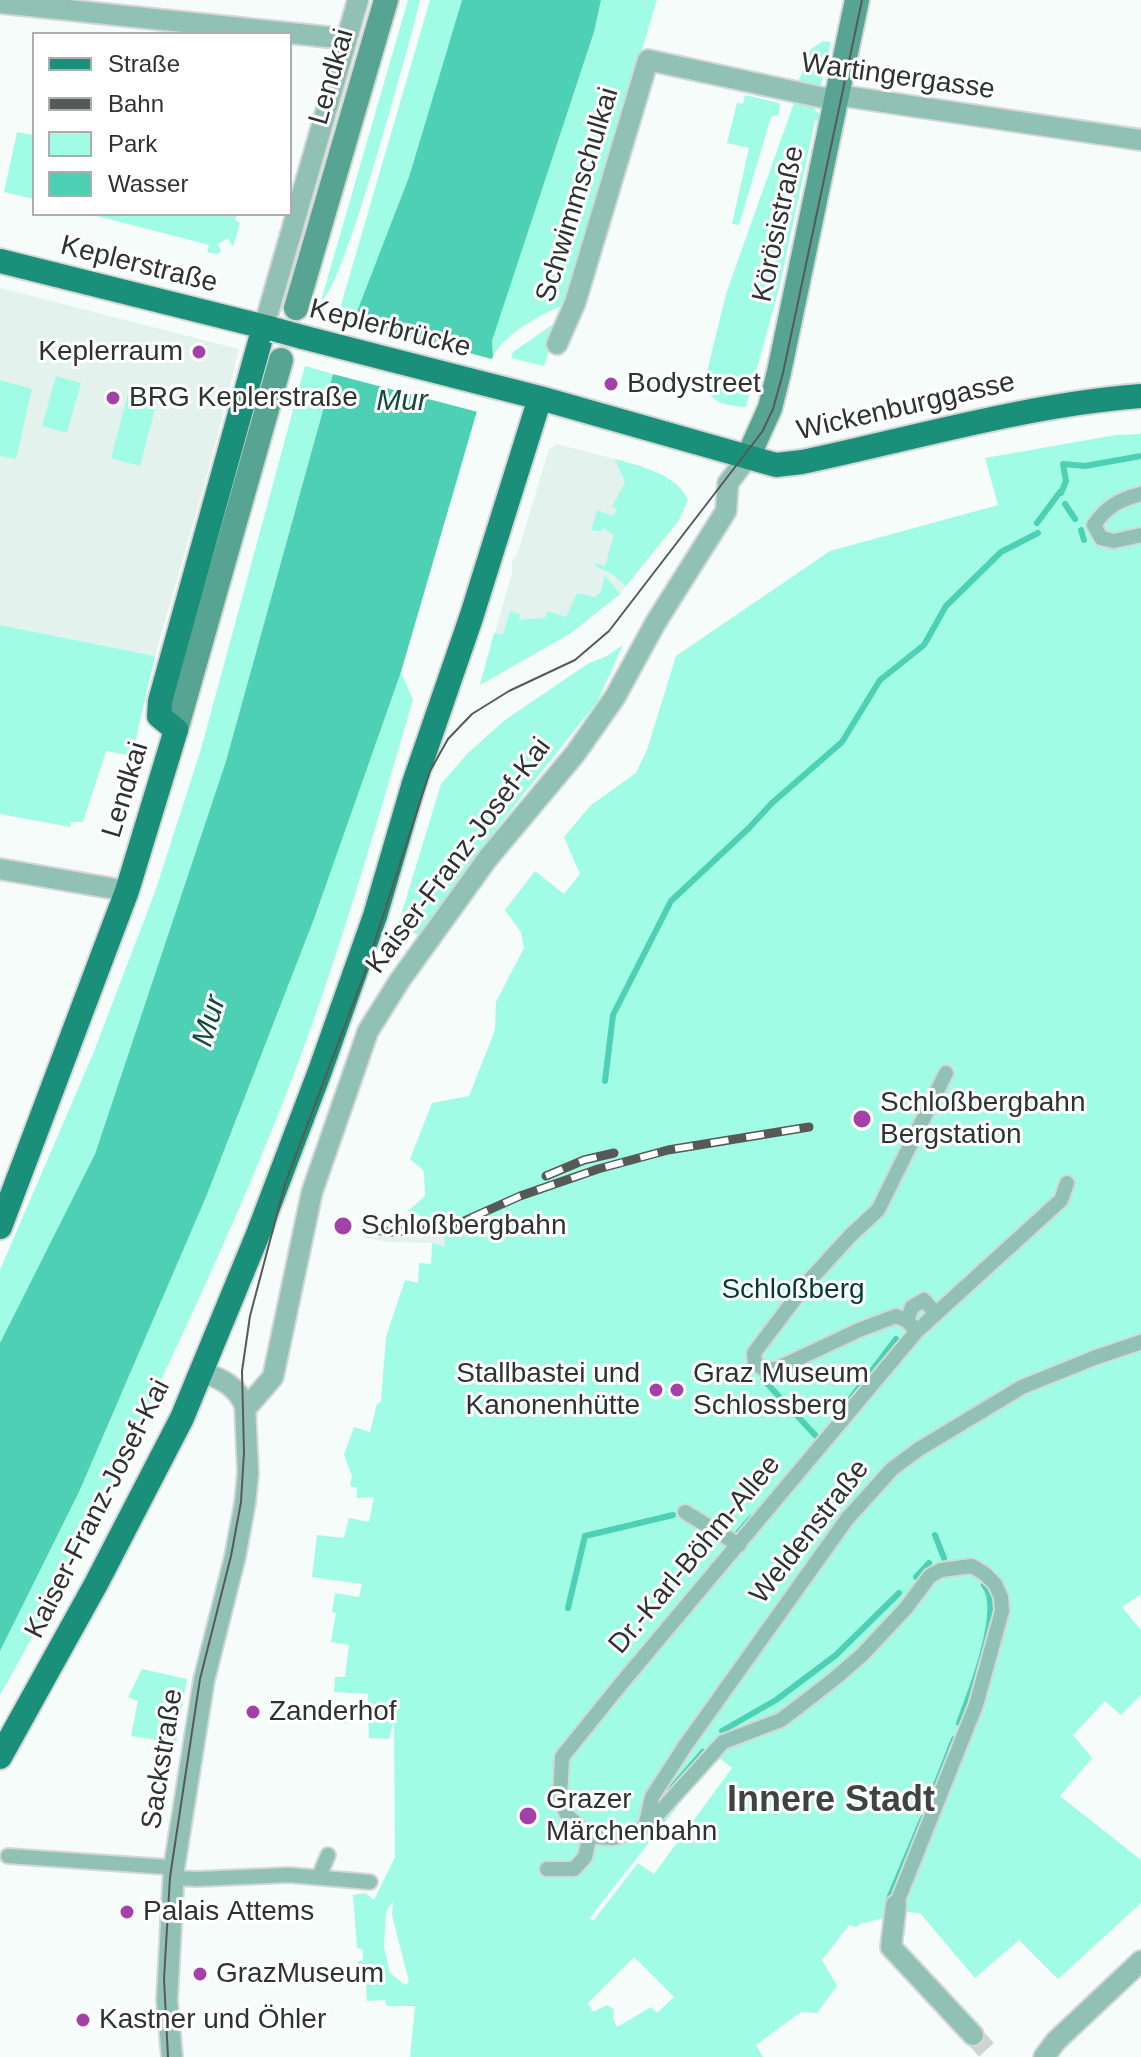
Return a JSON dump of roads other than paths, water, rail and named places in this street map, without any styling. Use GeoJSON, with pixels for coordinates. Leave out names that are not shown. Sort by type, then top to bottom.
{"type":"FeatureCollection","features":[{"type":"Feature","properties":{"kind":"main road","name":"Lendkai"},"geometry":{"type":"LineString","coordinates":[[296,308],[386,0]]}},
{"type":"Feature","properties":{"kind":"main road","name":"Körösistraße"},"geometry":{"type":"LineString","coordinates":[[748,457],[770,408],[779,372],[857,0]]}},
{"type":"Feature","properties":{"kind":"main road","name":"Keplerstraße"},"geometry":{"type":"LineString","coordinates":[[0,261],[268,328]]}},
{"type":"Feature","properties":{"kind":"main road","name":"Keplerbrücke"},"geometry":{"type":"LineString","coordinates":[[268,328],[502,388]]}},
{"type":"Feature","properties":{"kind":"main road"},"geometry":{"type":"LineString","coordinates":[[176,730],[159,716],[160,701],[268,328]]}},
{"type":"Feature","properties":{"kind":"main road","name":"Lendkai"},"geometry":{"type":"LineString","coordinates":[[0,1227],[127,891],[281,360]]}},
{"type":"Feature","properties":{"kind":"main road","name":"Wickenburggasse"},"geometry":{"type":"LineString","coordinates":[[502,388],[776,465],[802,462],[1033,409],[1141,396]]}},
{"type":"Feature","properties":{"kind":"main road","name":"Kaiser-Franz-Josef-Kai"},"geometry":{"type":"LineString","coordinates":[[0,1757],[96,1584],[182,1418],[202,1372],[320,1071],[375,916],[414,783],[471,618],[540,398]]}},
{"type":"Feature","properties":{"kind":"street","name":"Lendkai"},"geometry":{"type":"LineString","coordinates":[[268,328],[358,0]]}},
{"type":"Feature","properties":{"kind":"street"},"geometry":{"type":"LineString","coordinates":[[0,3],[280,32]]}},
{"type":"Feature","properties":{"kind":"street"},"geometry":{"type":"LineString","coordinates":[[292,33],[347,39]]}},
{"type":"Feature","properties":{"kind":"street","name":"Wartingergasse"},"geometry":{"type":"LineString","coordinates":[[648,60],[824,98],[837,95],[1141,140]]}},
{"type":"Feature","properties":{"kind":"street","name":"Schwimmschulkai"},"geometry":{"type":"LineString","coordinates":[[557,344],[575,303],[648,60]]}},
{"type":"Feature","properties":{"kind":"street","name":"Kaiser-Franz-Josef-Kai"},"geometry":{"type":"LineString","coordinates":[[202,1372],[230,1384],[242,1397],[245,1406],[273,1377],[312,1192],[368,1031],[400,980],[488,858],[575,754],[615,697],[656,622],[726,511],[728,483],[748,457]]}},
{"type":"Feature","properties":{"kind":"street"},"geometry":{"type":"LineString","coordinates":[[1141,494],[1123,498],[1103,512],[1094,525],[1101,538],[1114,541],[1141,535]]}},
{"type":"Feature","properties":{"kind":"street"},"geometry":{"type":"LineString","coordinates":[[0,869],[127,891]]}},
{"type":"Feature","properties":{"kind":"street"},"geometry":{"type":"LineString","coordinates":[[912,1326],[896,1316],[776,1369],[765,1370],[755,1363],[754,1353],[807,1283],[878,1210],[946,1073]]}},
{"type":"Feature","properties":{"kind":"street","name":"Dr.-Karl-Böhm-Allee"},"geometry":{"type":"LineString","coordinates":[[590,1834],[572,1822],[560,1797],[562,1758],[739,1545],[912,1326],[936,1314],[1061,1200],[1067,1183]]}},
{"type":"Feature","properties":{"kind":"street"},"geometry":{"type":"LineString","coordinates":[[912,1326],[912,1307],[916,1302],[924,1300],[936,1314]]}},
{"type":"Feature","properties":{"kind":"street","name":"Weldenstraße"},"geometry":{"type":"LineString","coordinates":[[646,1823],[652,1797],[685,1746],[847,1519],[892,1469],[919,1449],[1022,1387],[1141,1342]]}},
{"type":"Feature","properties":{"kind":"street","name":"Sackstraße"},"geometry":{"type":"LineString","coordinates":[[172,2057],[167,2000],[170,1872],[199,1705],[235,1557],[248,1473],[245,1406]]}},
{"type":"Feature","properties":{"kind":"street"},"geometry":{"type":"LineString","coordinates":[[685,1512],[739,1545]]}},
{"type":"Feature","properties":{"kind":"street"},"geometry":{"type":"LineString","coordinates":[[547,1869],[574,1869],[585,1857],[590,1834],[613,1838],[639,1831],[723,1742],[781,1720],[862,1655],[906,1608],[930,1576],[952,1567],[972,1566],[995,1584],[1001,1597],[1002,1611],[976,1705],[896,1905],[891,1947],[973,2035]]}},
{"type":"Feature","properties":{"kind":"street"},"geometry":{"type":"LineString","coordinates":[[3,1854],[170,1872],[198,1879],[289,1875],[370,1882]]}},
{"type":"Feature","properties":{"kind":"street"},"geometry":{"type":"LineString","coordinates":[[319,1877],[328,1855]]}},
{"type":"Feature","properties":{"kind":"street"},"geometry":{"type":"LineString","coordinates":[[1044,2057],[1073,2024],[1141,1961]]}},
{"type":"Feature","properties":{"kind":"water","name":"Mur"},"geometry":{"type":"Polygon","coordinates":[[[462,0],[601,0],[594,32],[492,341],[493,356],[401,672],[314,919],[206,1197],[79,1492],[0,1651],[0,1343],[95,1154],[226,761],[333,374],[409,177],[462,0]]]}},
{"type":"Feature","properties":{"kind":"waterway"},"geometry":{"type":"LineString","coordinates":[[1061,493],[1066,481],[1063,464],[1085,466],[1141,456]]}},
{"type":"Feature","properties":{"kind":"waterway"},"geometry":{"type":"LineString","coordinates":[[1037,523],[1060,492]]}},
{"type":"Feature","properties":{"kind":"waterway"},"geometry":{"type":"LineString","coordinates":[[1065,504],[1075,519]]}},
{"type":"Feature","properties":{"kind":"waterway"},"geometry":{"type":"LineString","coordinates":[[1081,530],[1084,540]]}},
{"type":"Feature","properties":{"kind":"waterway"},"geometry":{"type":"LineString","coordinates":[[605,1081],[613,1015],[671,901],[772,803],[842,742],[880,680],[924,645],[946,606],[1001,552],[1038,533]]}},
{"type":"Feature","properties":{"kind":"waterway"},"geometry":{"type":"LineString","coordinates":[[835,1419],[896,1339]]}},
{"type":"Feature","properties":{"kind":"waterway"},"geometry":{"type":"LineString","coordinates":[[763,1379],[784,1402]]}},
{"type":"Feature","properties":{"kind":"waterway"},"geometry":{"type":"LineString","coordinates":[[789,1407],[816,1436]]}},
{"type":"Feature","properties":{"kind":"waterway"},"geometry":{"type":"LineString","coordinates":[[568,1608],[585,1536],[673,1515]]}},
{"type":"Feature","properties":{"kind":"waterway"},"geometry":{"type":"LineString","coordinates":[[733,1539],[751,1518]]}},
{"type":"Feature","properties":{"kind":"waterway"},"geometry":{"type":"LineString","coordinates":[[935,1535],[944,1558]]}},
{"type":"Feature","properties":{"kind":"waterway"},"geometry":{"type":"LineString","coordinates":[[916,1577],[929,1563]]}},
{"type":"Feature","properties":{"kind":"waterway"},"geometry":{"type":"LineString","coordinates":[[959,1723],[988,1631],[989,1596],[984,1585]]}},
{"type":"Feature","properties":{"kind":"waterway"},"geometry":{"type":"LineString","coordinates":[[722,1731],[776,1700],[836,1655],[899,1593]]}},
{"type":"Feature","properties":{"kind":"waterway"},"geometry":{"type":"LineString","coordinates":[[926,1810],[954,1739]]}},
{"type":"Feature","properties":{"kind":"waterway"},"geometry":{"type":"LineString","coordinates":[[661,1800],[703,1752]]}},
{"type":"Feature","properties":{"kind":"waterway"},"geometry":{"type":"LineString","coordinates":[[888,1901],[923,1818]]}},
{"type":"Feature","properties":{"kind":"tunnel"},"geometry":{"type":"LineString","coordinates":[[973,2035],[993,2057]]}},
{"type":"Feature","properties":{"kind":"tram line"},"geometry":{"type":"LineString","coordinates":[[168,2057],[164,1979],[170,1877],[200,1679],[231,1556],[241,1502],[244,1452],[242,1371],[250,1316],[285,1184],[364,975],[430,771],[448,739],[472,714],[509,691],[575,660],[609,631],[762,432],[773,409],[783,373],[862,0]]}},
{"type":"Feature","properties":{"kind":"railway"},"geometry":{"type":"LineString","coordinates":[[365,1229],[392,1232],[435,1229],[464,1221],[520,1196],[598,1169],[668,1150],[809,1127]]}},
{"type":"Feature","properties":{"kind":"railway"},"geometry":{"type":"LineString","coordinates":[[546,1176],[584,1160],[614,1153]]}},
{"type":"Feature","properties":{"kind":"place","name":"Keplerraum"},"geometry":{"type":"Point","coordinates":[199,352]}},
{"type":"Feature","properties":{"kind":"place","name":"Bodystreet"},"geometry":{"type":"Point","coordinates":[611,384]}},
{"type":"Feature","properties":{"kind":"place","name":"BRG Keplerstraße"},"geometry":{"type":"Point","coordinates":[113,398]}},
{"type":"Feature","properties":{"kind":"place","name":"Schloßbergbahn Bergstation"},"geometry":{"type":"Point","coordinates":[862,1119]}},
{"type":"Feature","properties":{"kind":"place","name":"Schloßbergbahn"},"geometry":{"type":"Point","coordinates":[343,1226]}},
{"type":"Feature","properties":{"kind":"place","name":"Stallbastei und Kanonenhütte"},"geometry":{"type":"Point","coordinates":[656,1390]}},
{"type":"Feature","properties":{"kind":"place","name":"Graz Museum Schlossberg"},"geometry":{"type":"Point","coordinates":[677,1390]}},
{"type":"Feature","properties":{"kind":"place","name":"Zanderhof"},"geometry":{"type":"Point","coordinates":[253,1712]}},
{"type":"Feature","properties":{"kind":"place","name":"Grazer Märchenbahn"},"geometry":{"type":"Point","coordinates":[528,1816]}},
{"type":"Feature","properties":{"kind":"place","name":"Palais Attems"},"geometry":{"type":"Point","coordinates":[127,1912]}},
{"type":"Feature","properties":{"kind":"place","name":"GrazMuseum"},"geometry":{"type":"Point","coordinates":[200,1974]}},
{"type":"Feature","properties":{"kind":"place","name":"Kastner und Öhler"},"geometry":{"type":"Point","coordinates":[83,2020]}},
{"type":"Feature","properties":{"kind":"district","name":"Innere Stadt"},"geometry":{"type":"Point","coordinates":[831,1801]}},
{"type":"Feature","properties":{"kind":"park label","name":"Schloßberg"},"geometry":{"type":"Point","coordinates":[793,1290]}}]}
